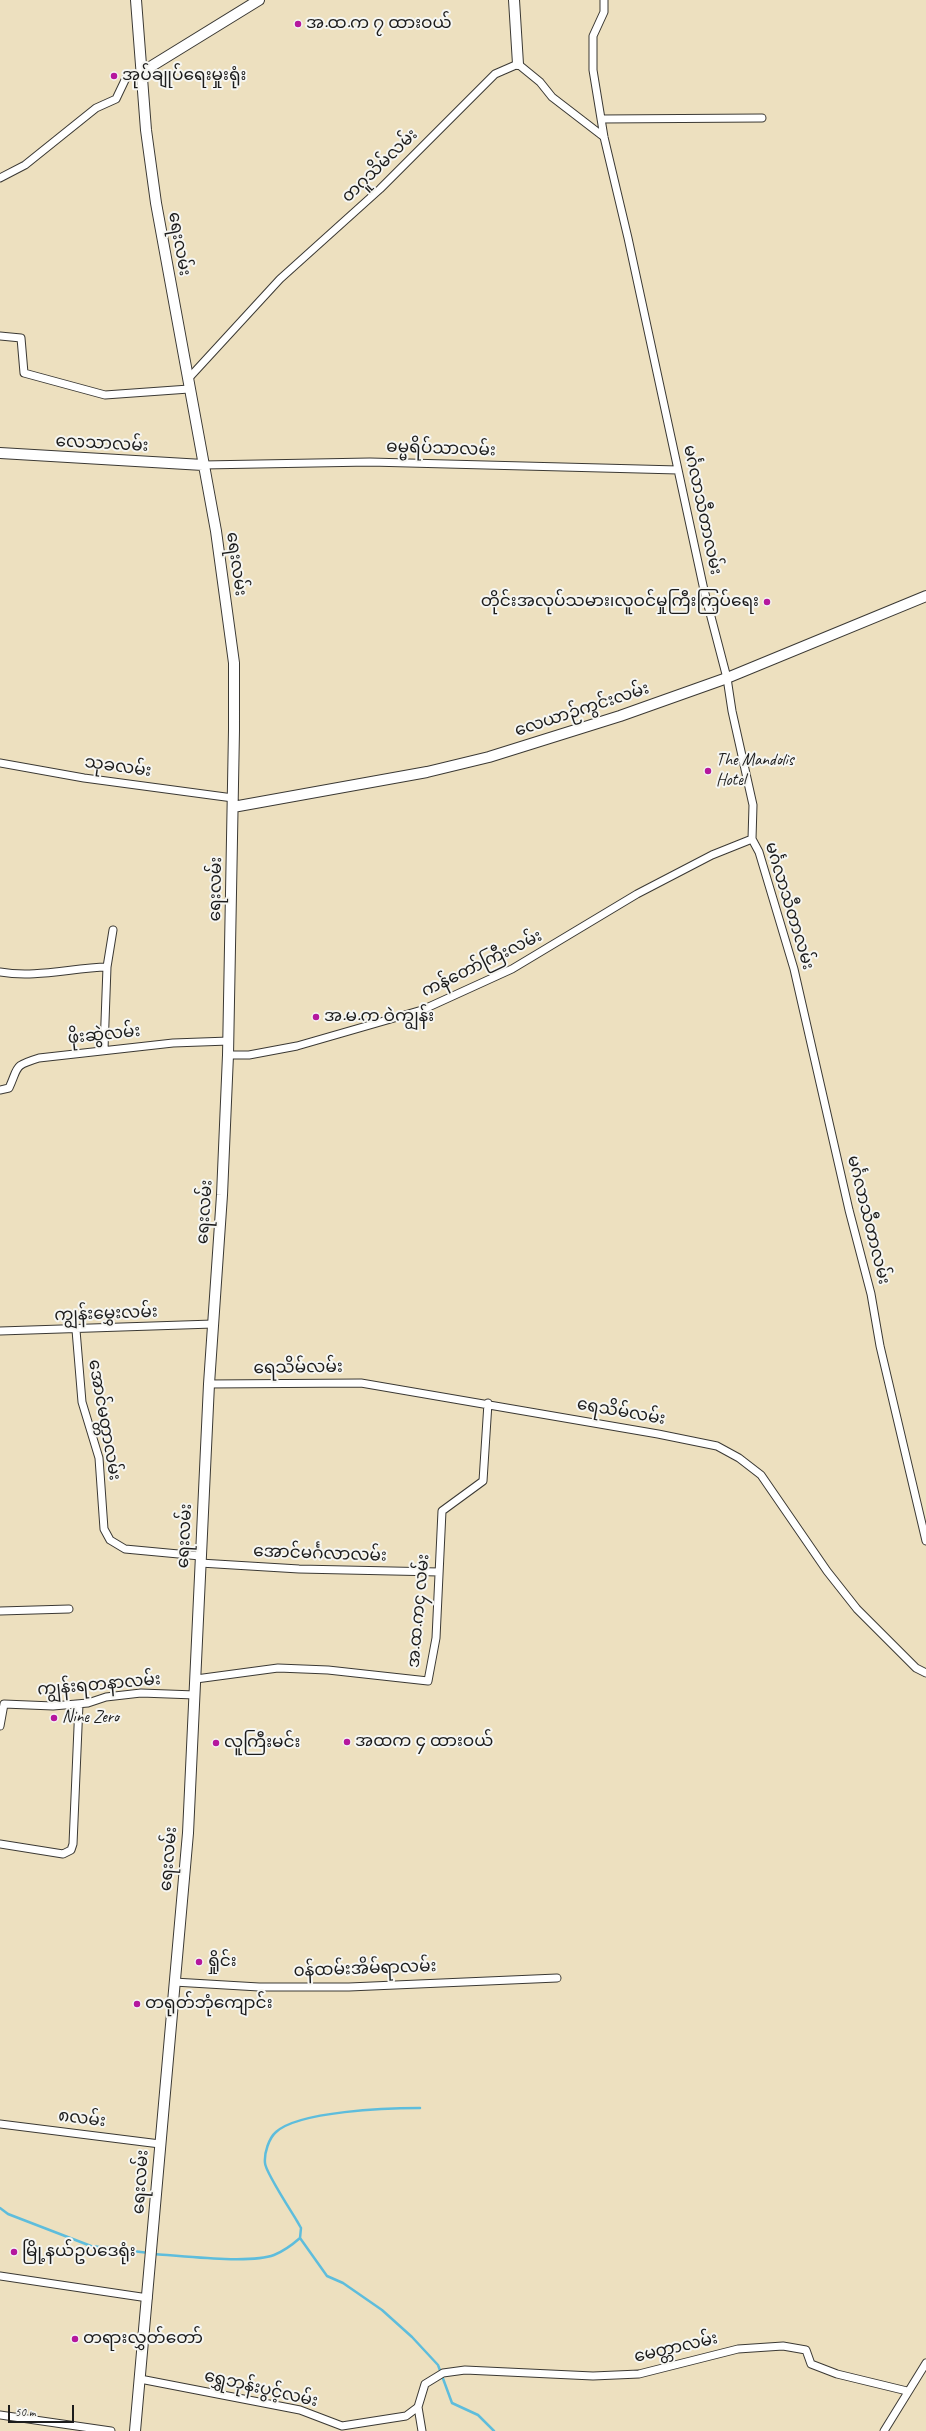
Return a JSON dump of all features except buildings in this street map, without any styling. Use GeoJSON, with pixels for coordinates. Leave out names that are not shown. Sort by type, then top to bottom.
{"type":"FeatureCollection","features":[{"type":"Feature","properties":{"kind":"street","name":"ရေးလမ်း"},"geometry":{"type":"LineString","coordinates":[[135,2431],[148,2298],[160,2144],[188,1833],[209,1384],[229,1041],[234,663],[216,530],[203,466],[156,203],[146,130],[136,0]]}},
{"type":"Feature","properties":{"kind":"street"},"geometry":{"type":"LineString","coordinates":[[0,178],[24,165],[96,108],[116,99],[126,78],[142,72],[259,0]]}},
{"type":"Feature","properties":{"kind":"street"},"geometry":{"type":"LineString","coordinates":[[514,0],[518,64],[540,82],[552,98],[604,137]]}},
{"type":"Feature","properties":{"kind":"street","name":"မင်္ဂလာသီတာလမ်း"},"geometry":{"type":"LineString","coordinates":[[604,0],[604,12],[593,36],[593,70],[604,137],[704,590],[727,678],[732,711],[754,804],[752,839],[759,852],[794,969],[849,1210],[871,1294],[880,1346],[926,1541]]}},
{"type":"Feature","properties":{"kind":"street","name":"တဂူသိမ်လမ်း"},"geometry":{"type":"LineString","coordinates":[[188,379],[280,278],[380,188],[496,74],[518,64]]}},
{"type":"Feature","properties":{"kind":"street"},"geometry":{"type":"LineString","coordinates":[[601,119],[762,118]]}},
{"type":"Feature","properties":{"kind":"street"},"geometry":{"type":"LineString","coordinates":[[0,336],[21,338],[24,373],[31,375],[105,395],[190,389]]}},
{"type":"Feature","properties":{"kind":"street","name":"လေသာလမ်း"},"geometry":{"type":"LineString","coordinates":[[0,453],[203,466]]}},
{"type":"Feature","properties":{"kind":"street","name":"ဓမ္မရိပ်သာလမ်း"},"geometry":{"type":"LineString","coordinates":[[203,466],[370,462],[678,470]]}},
{"type":"Feature","properties":{"kind":"street","name":"လေယာဉ်ကွင်းလမ်း"},"geometry":{"type":"LineString","coordinates":[[233,802],[426,772],[489,757],[620,716],[727,678],[926,596]]}},
{"type":"Feature","properties":{"kind":"street","name":"သုခလမ်း"},"geometry":{"type":"LineString","coordinates":[[0,763],[233,802]]}},
{"type":"Feature","properties":{"kind":"street","name":"ကန်တော်ကြီးလမ်း"},"geometry":{"type":"LineString","coordinates":[[228,1055],[249,1055],[297,1046],[422,1010],[512,969],[637,894],[712,855],[752,839]]}},
{"type":"Feature","properties":{"kind":"street"},"geometry":{"type":"LineString","coordinates":[[104,1050],[107,967],[113,930]]}},
{"type":"Feature","properties":{"kind":"street"},"geometry":{"type":"LineString","coordinates":[[0,972],[18,975],[39,974],[74,968],[107,967]]}},
{"type":"Feature","properties":{"kind":"street","name":"ဖိုးဆွဲလမ်း"},"geometry":{"type":"LineString","coordinates":[[0,1090],[9,1088],[15,1070],[25,1062],[56,1055],[173,1043],[229,1041]]}},
{"type":"Feature","properties":{"kind":"street","name":"ကျွန်းမွှေးလမ်း"},"geometry":{"type":"LineString","coordinates":[[0,1332],[213,1324]]}},
{"type":"Feature","properties":{"kind":"street","name":"အောင်မတ္တာလမ်း"},"geometry":{"type":"LineString","coordinates":[[76,1330],[82,1402],[99,1458],[104,1529],[110,1540],[125,1549],[200,1560]]}},
{"type":"Feature","properties":{"kind":"street","name":"ရေသိမ်လမ်း"},"geometry":{"type":"LineString","coordinates":[[209,1384],[361,1383],[488,1403],[717,1446],[739,1458],[761,1475],[827,1571],[857,1609],[916,1668],[926,1673]]}},
{"type":"Feature","properties":{"kind":"street","name":"အ.ထ.က၄ လမ်း"},"geometry":{"type":"LineString","coordinates":[[196,1679],[278,1668],[335,1670],[428,1681],[436,1638],[442,1511],[483,1481],[488,1403]]}},
{"type":"Feature","properties":{"kind":"street","name":"အောင်မင်္ဂလာလမ်း"},"geometry":{"type":"LineString","coordinates":[[200,1560],[299,1569],[439,1572]]}},
{"type":"Feature","properties":{"kind":"street"},"geometry":{"type":"LineString","coordinates":[[0,1611],[69,1609]]}},
{"type":"Feature","properties":{"kind":"street","name":"ကျွန်းရတနာလမ်း"},"geometry":{"type":"LineString","coordinates":[[0,1726],[4,1704],[53,1706],[78,1704],[106,1697],[141,1693],[195,1695]]}},
{"type":"Feature","properties":{"kind":"street"},"geometry":{"type":"LineString","coordinates":[[0,1844],[63,1854],[71,1850],[73,1844],[78,1704]]}},
{"type":"Feature","properties":{"kind":"street","name":"၀န်ထမ်းအိမ်ရာလမ်း"},"geometry":{"type":"LineString","coordinates":[[174,1982],[259,1987],[349,1987],[557,1978]]}},
{"type":"Feature","properties":{"kind":"street","name":"၈လမ်း"},"geometry":{"type":"LineString","coordinates":[[0,2124],[160,2144]]}},
{"type":"Feature","properties":{"kind":"street"},"geometry":{"type":"LineString","coordinates":[[0,2276],[148,2298]]}},
{"type":"Feature","properties":{"kind":"street","name":"မေတ္တာလမ်း"},"geometry":{"type":"LineString","coordinates":[[418,2407],[425,2384],[443,2373],[479,2370],[593,2376],[639,2374],[738,2349],[783,2346],[806,2350],[811,2364],[837,2374],[907,2391]]}},
{"type":"Feature","properties":{"kind":"street"},"geometry":{"type":"LineString","coordinates":[[884,2431],[907,2391],[926,2363]]}},
{"type":"Feature","properties":{"kind":"street","name":"ရွှေဘုန်းပွင့်လမ်း"},"geometry":{"type":"LineString","coordinates":[[140,2379],[300,2410],[342,2426],[406,2416],[418,2407]]}},
{"type":"Feature","properties":{"kind":"street"},"geometry":{"type":"LineString","coordinates":[[418,2407],[422,2431]]}},
{"type":"Feature","properties":{"kind":"street"},"geometry":{"type":"LineString","coordinates":[[0,2415],[111,2431]]}},
{"type":"Feature","properties":{"kind":"waterway"},"geometry":{"type":"LineString","coordinates":[[420,2108],[345,2112],[304,2119],[287,2125],[276,2132],[271,2138],[266,2150],[265,2163],[274,2182],[301,2228],[300,2238],[327,2276],[343,2283],[382,2310],[412,2337],[438,2365],[452,2403],[478,2415],[494,2431]]}},
{"type":"Feature","properties":{"kind":"waterway"},"geometry":{"type":"LineString","coordinates":[[0,2208],[8,2214],[91,2246],[149,2253]]}},
{"type":"Feature","properties":{"kind":"waterway"},"geometry":{"type":"LineString","coordinates":[[154,2254],[215,2259],[263,2258],[281,2252],[300,2238]]}},
{"type":"Feature","properties":{"kind":"place","name":"အ.ထ.က ၇ ထားဝယ်"},"geometry":{"type":"Point","coordinates":[298,24]}},
{"type":"Feature","properties":{"kind":"place","name":"အုပ်ချုပ်ရေးမှုးရုံး"},"geometry":{"type":"Point","coordinates":[114,76]}},
{"type":"Feature","properties":{"kind":"place","name":"တိုင်းအလုပ်သမား၊လူဝင်မှုကြီးကြပ်ရေး"},"geometry":{"type":"Point","coordinates":[767,602]}},
{"type":"Feature","properties":{"kind":"place","name":"The Mandolis Hotel"},"geometry":{"type":"Point","coordinates":[708,771]}},
{"type":"Feature","properties":{"kind":"place","name":"အ.မ.က ဝဲကျွန်း"},"geometry":{"type":"Point","coordinates":[316,1017]}},
{"type":"Feature","properties":{"kind":"place","name":"Nine Zero"},"geometry":{"type":"Point","coordinates":[54,1718]}},
{"type":"Feature","properties":{"kind":"place","name":"အထက ၄ ထားဝယ်"},"geometry":{"type":"Point","coordinates":[347,1742]}},
{"type":"Feature","properties":{"kind":"place","name":"လူကြီးမင်း"},"geometry":{"type":"Point","coordinates":[216,1743]}},
{"type":"Feature","properties":{"kind":"place","name":"ရှိုင်း"},"geometry":{"type":"Point","coordinates":[199,1962]}},
{"type":"Feature","properties":{"kind":"place","name":"တရုတ်ဘုံကျောင်း"},"geometry":{"type":"Point","coordinates":[137,2004]}},
{"type":"Feature","properties":{"kind":"place","name":"မြို့နယ်ဥပဒေရုံး"},"geometry":{"type":"Point","coordinates":[14,2252]}},
{"type":"Feature","properties":{"kind":"place","name":"တရားလွှတ်တော်"},"geometry":{"type":"Point","coordinates":[75,2339]}}]}
